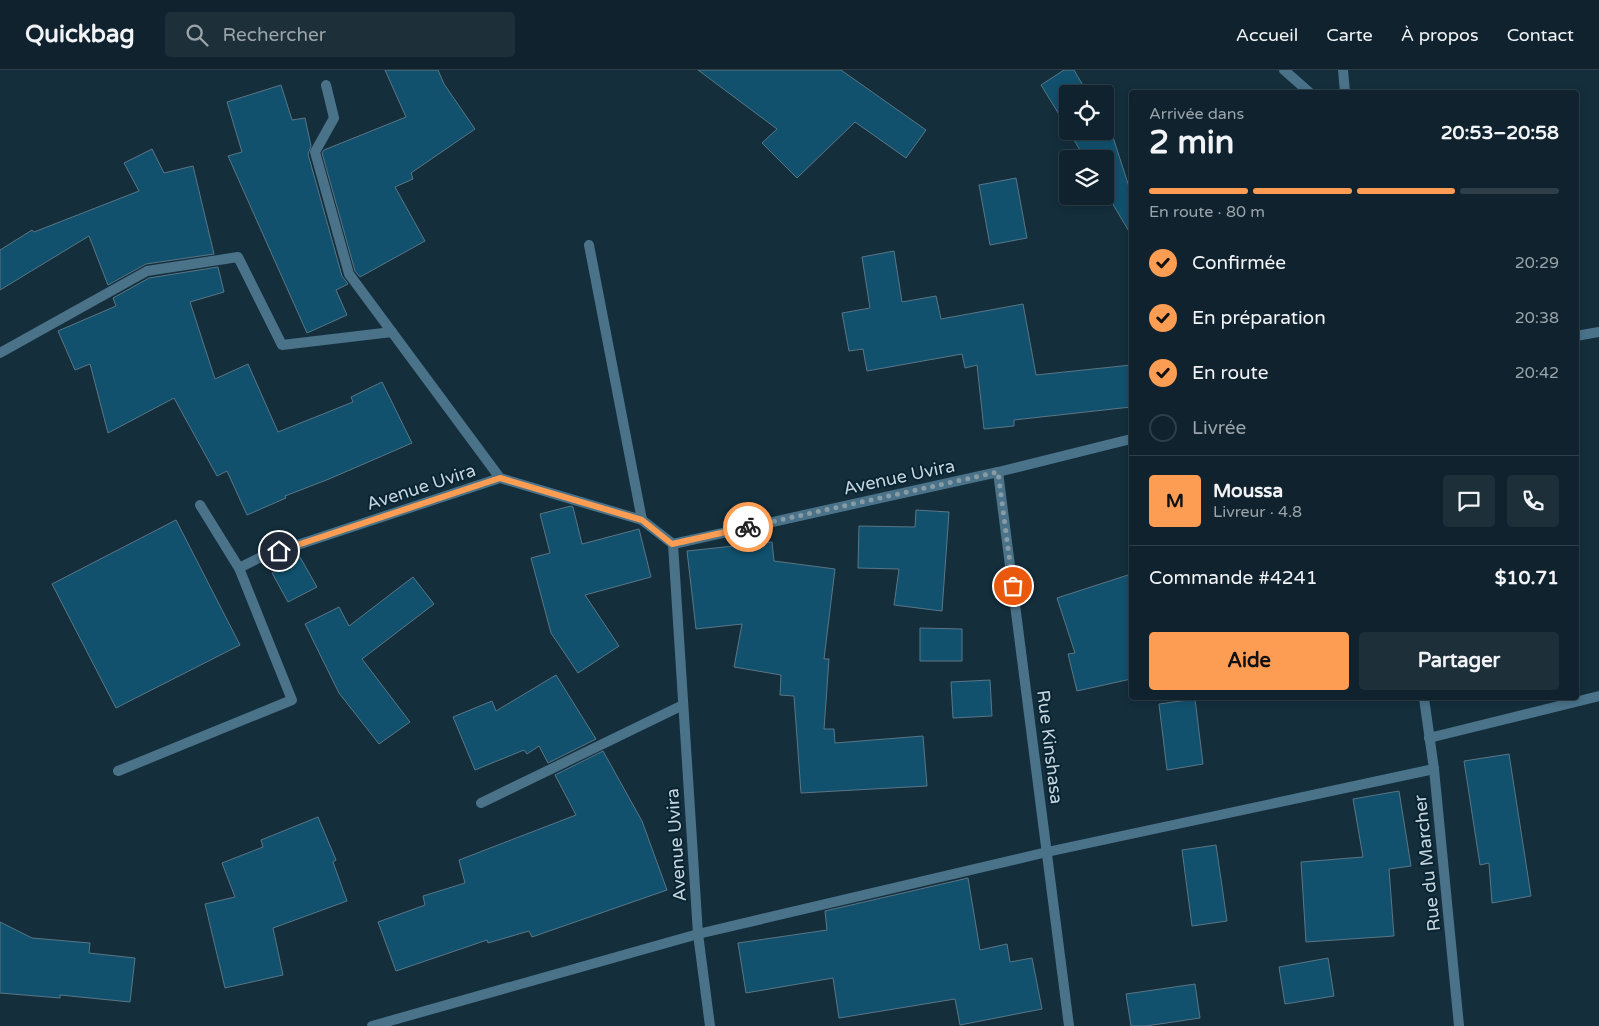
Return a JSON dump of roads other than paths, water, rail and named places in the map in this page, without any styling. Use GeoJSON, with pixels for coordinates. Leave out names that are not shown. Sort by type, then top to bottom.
{"type":"FeatureCollection","features":[{"type":"Feature","properties":{"kind":"street"},"geometry":{"type":"LineString","coordinates":[[1284,70],[1307,90]]}},
{"type":"Feature","properties":{"kind":"street"},"geometry":{"type":"LineString","coordinates":[[1343,70],[1345,90]]}},
{"type":"Feature","properties":{"kind":"street"},"geometry":{"type":"LineString","coordinates":[[326,86],[334,118],[315,152],[350,274],[500,478]]}},
{"type":"Feature","properties":{"kind":"street"},"geometry":{"type":"LineString","coordinates":[[589,245],[642,520]]}},
{"type":"Feature","properties":{"kind":"street"},"geometry":{"type":"LineString","coordinates":[[0,353],[148,271],[238,257],[282,345],[392,332]]}},
{"type":"Feature","properties":{"kind":"street"},"geometry":{"type":"LineString","coordinates":[[1579,335],[1599,332]]}},
{"type":"Feature","properties":{"kind":"street","name":"Avenue Uvira"},"geometry":{"type":"LineString","coordinates":[[672,544],[998,472],[1129,439]]}},
{"type":"Feature","properties":{"kind":"street","name":"Rue Kinshasa"},"geometry":{"type":"LineString","coordinates":[[998,472],[1069,1026]]}},
{"type":"Feature","properties":{"kind":"street","name":"Avenue Uvira"},"geometry":{"type":"LineString","coordinates":[[239,568],[261,557],[500,478],[642,520],[672,544],[698,934],[710,1026]]}},
{"type":"Feature","properties":{"kind":"street"},"geometry":{"type":"LineString","coordinates":[[118,771],[292,700],[239,568],[200,505]]}},
{"type":"Feature","properties":{"kind":"street"},"geometry":{"type":"LineString","coordinates":[[1429,738],[1599,696]]}},
{"type":"Feature","properties":{"kind":"street","name":"Rue du Marcher"},"geometry":{"type":"LineString","coordinates":[[1424,700],[1434,769],[1459,1026]]}},
{"type":"Feature","properties":{"kind":"street"},"geometry":{"type":"LineString","coordinates":[[481,803],[683,705]]}},
{"type":"Feature","properties":{"kind":"street"},"geometry":{"type":"LineString","coordinates":[[372,1026],[698,934],[1047,852],[1434,769]]}}]}
